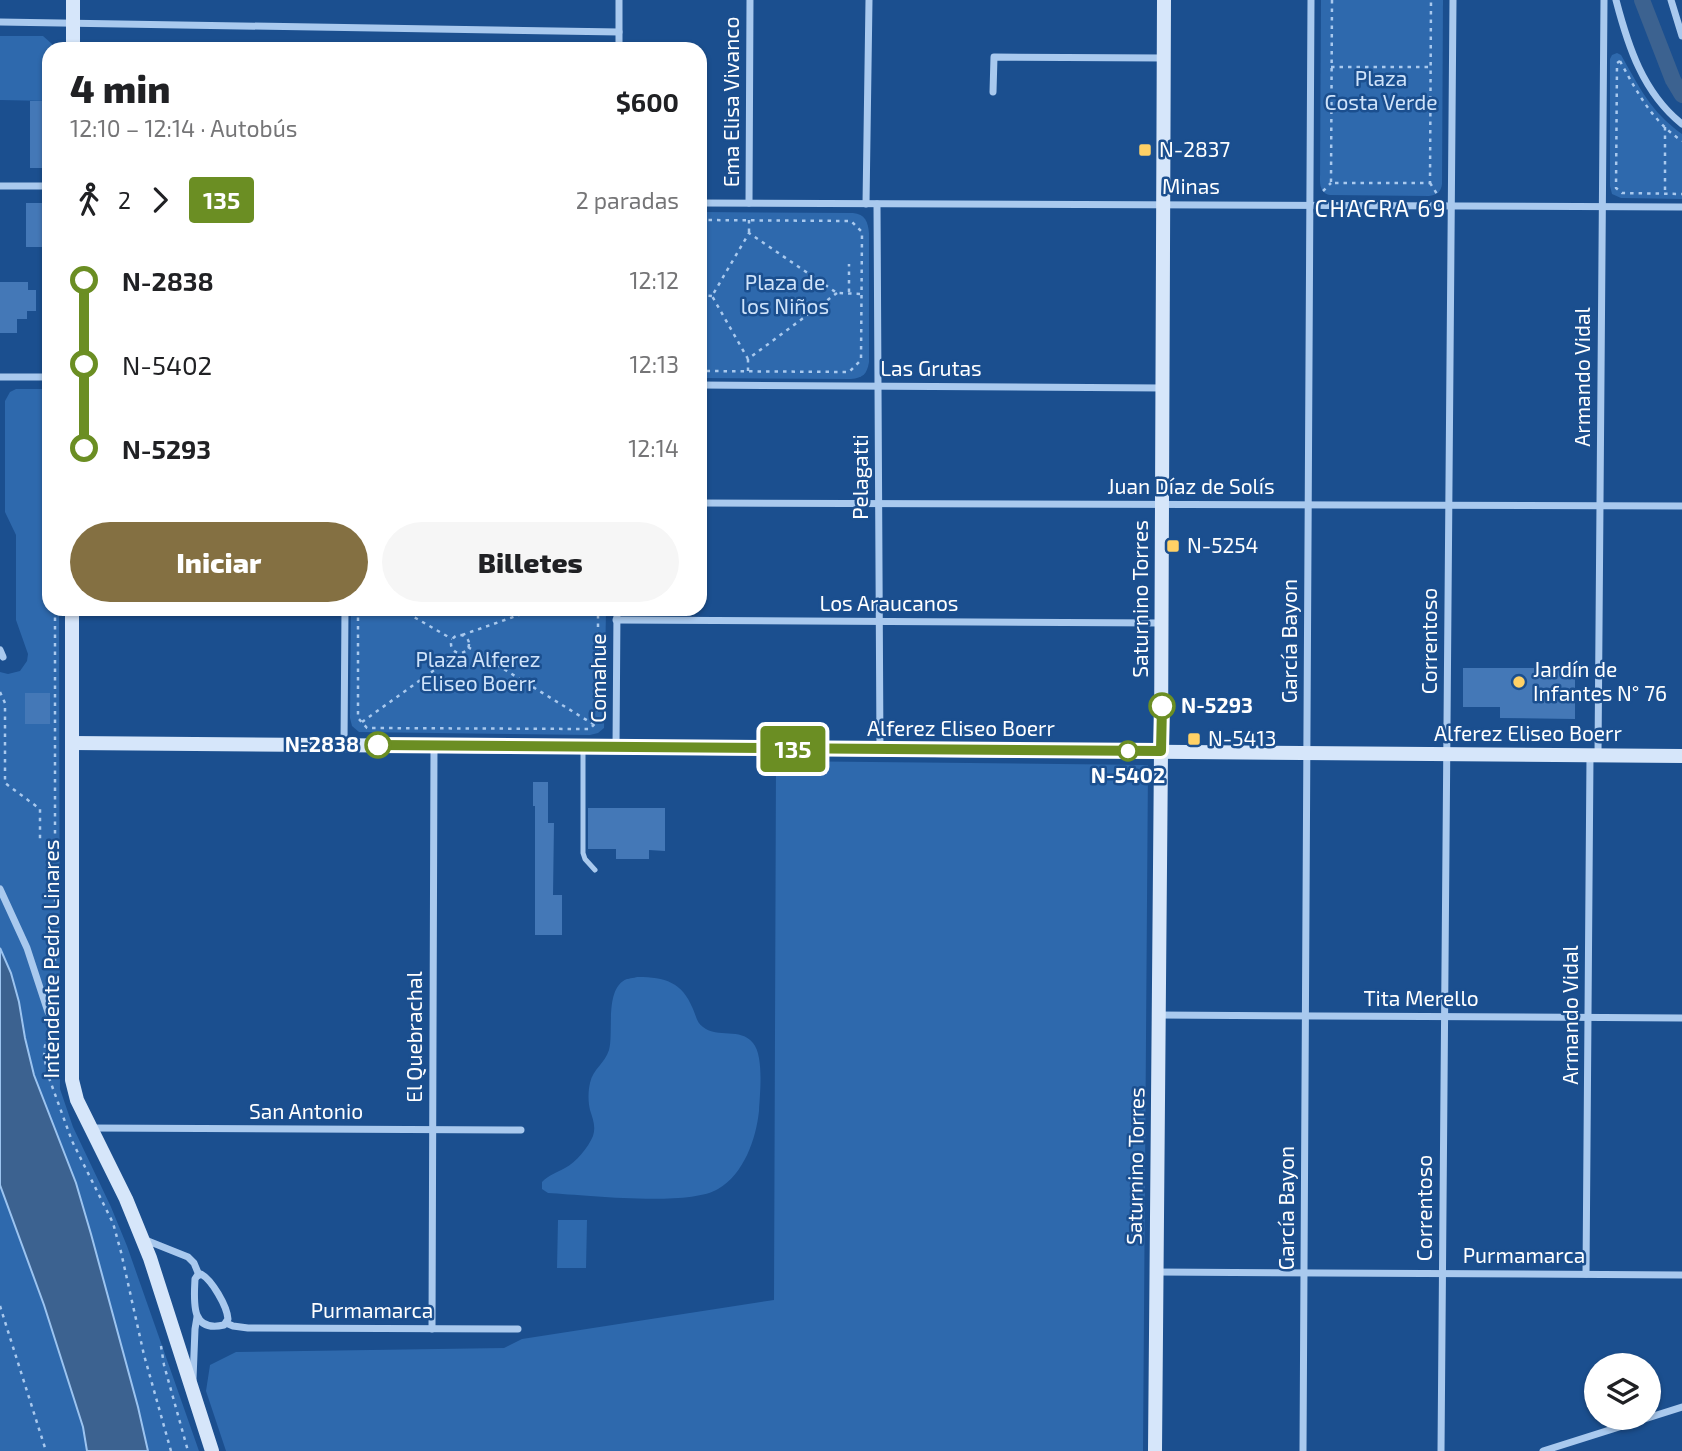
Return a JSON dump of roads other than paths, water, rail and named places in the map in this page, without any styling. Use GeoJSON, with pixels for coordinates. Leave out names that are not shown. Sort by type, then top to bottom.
{"type":"FeatureCollection","features":[{"type":"Feature","properties":{"kind":"street"},"geometry":{"type":"LineString","coordinates":[[73,0],[73,42]]}},
{"type":"Feature","properties":{"kind":"street"},"geometry":{"type":"LineString","coordinates":[[619,0],[619,42]]}},
{"type":"Feature","properties":{"kind":"street","name":"Ema Elisa Vivanco"},"geometry":{"type":"LineString","coordinates":[[749,203],[750,0]]}},
{"type":"Feature","properties":{"kind":"street"},"geometry":{"type":"LineString","coordinates":[[866,204],[869,0]]}},
{"type":"Feature","properties":{"kind":"street","name":"Saturnino Torres"},"geometry":{"type":"LineString","coordinates":[[1155,1451],[1164,0]]}},
{"type":"Feature","properties":{"kind":"street","name":"García Bayon"},"geometry":{"type":"LineString","coordinates":[[1303,1451],[1311,0]]}},
{"type":"Feature","properties":{"kind":"street","name":"Correntoso"},"geometry":{"type":"LineString","coordinates":[[1441,1451],[1453,0]]}},
{"type":"Feature","properties":{"kind":"street","name":"Armando Vidal"},"geometry":{"type":"LineString","coordinates":[[1586,1274],[1588,1018],[1600,506],[1604,0]]}},
{"type":"Feature","properties":{"kind":"street"},"geometry":{"type":"LineString","coordinates":[[1616,0],[1628,41],[1643,76],[1659,101],[1682,124]]}},
{"type":"Feature","properties":{"kind":"street"},"geometry":{"type":"LineString","coordinates":[[1671,0],[1682,36]]}},
{"type":"Feature","properties":{"kind":"street"},"geometry":{"type":"LineString","coordinates":[[0,22],[619,32]]}},
{"type":"Feature","properties":{"kind":"street"},"geometry":{"type":"LineString","coordinates":[[993,92],[995,57],[1164,58]]}},
{"type":"Feature","properties":{"kind":"street"},"geometry":{"type":"LineString","coordinates":[[0,186],[42,186]]}},
{"type":"Feature","properties":{"kind":"street","name":"Minas"},"geometry":{"type":"LineString","coordinates":[[707,203],[1682,207]]}},
{"type":"Feature","properties":{"kind":"street","name":"Pelagatti"},"geometry":{"type":"LineString","coordinates":[[877,204],[880,750]]}},
{"type":"Feature","properties":{"kind":"street"},"geometry":{"type":"LineString","coordinates":[[0,377],[42,377]]}},
{"type":"Feature","properties":{"kind":"street","name":"Las Grutas"},"geometry":{"type":"LineString","coordinates":[[707,385],[1162,388]]}},
{"type":"Feature","properties":{"kind":"street","name":"Juan Díaz de Solís"},"geometry":{"type":"LineString","coordinates":[[707,503],[1682,506]]}},
{"type":"Feature","properties":{"kind":"street","name":"Intendente Pedro Linares"},"geometry":{"type":"LineString","coordinates":[[72,616],[74,1090],[142,1238],[162,1292],[212,1451]]}},
{"type":"Feature","properties":{"kind":"street"},"geometry":{"type":"LineString","coordinates":[[344,745],[345,616]]}},
{"type":"Feature","properties":{"kind":"street","name":"Comahue"},"geometry":{"type":"LineString","coordinates":[[616,748],[617,616]]}},
{"type":"Feature","properties":{"kind":"street","name":"Los Araucanos"},"geometry":{"type":"LineString","coordinates":[[617,620],[1162,623]]}},
{"type":"Feature","properties":{"kind":"street","name":"Alferez Eliseo Boerr"},"geometry":{"type":"LineString","coordinates":[[72,743],[1682,756]]}},
{"type":"Feature","properties":{"kind":"street","name":"El Quebrachal"},"geometry":{"type":"LineString","coordinates":[[432,1329],[434,746]]}},
{"type":"Feature","properties":{"kind":"street"},"geometry":{"type":"LineString","coordinates":[[0,889],[26,948],[48,1012],[53,1017]]}},
{"type":"Feature","properties":{"kind":"street","name":"Tita Merello"},"geometry":{"type":"LineString","coordinates":[[1159,1015],[1682,1018]]}},
{"type":"Feature","properties":{"kind":"street","name":"San Antonio"},"geometry":{"type":"LineString","coordinates":[[90,1128],[521,1130]]}},
{"type":"Feature","properties":{"kind":"street"},"geometry":{"type":"LineString","coordinates":[[142,1238],[188,1257],[199,1275]]}},
{"type":"Feature","properties":{"kind":"street","name":"Purmamarca"},"geometry":{"type":"LineString","coordinates":[[1156,1272],[1682,1275]]}},
{"type":"Feature","properties":{"kind":"street"},"geometry":{"type":"LineString","coordinates":[[192,1392],[197,1317],[195,1281],[199,1275]]}},
{"type":"Feature","properties":{"kind":"street"},"geometry":{"type":"LineString","coordinates":[[199,1275],[205,1276],[223,1302],[228,1315],[226,1323]]}},
{"type":"Feature","properties":{"kind":"street","name":"Purmamarca"},"geometry":{"type":"LineString","coordinates":[[197,1317],[203,1323],[213,1326],[226,1323],[248,1328],[518,1329]]}},
{"type":"Feature","properties":{"kind":"street"},"geometry":{"type":"LineString","coordinates":[[1543,1451],[1682,1407]]}},
{"type":"Feature","properties":{"kind":"lane"},"geometry":{"type":"LineString","coordinates":[[583,747],[583,853],[596,870]]}},
{"type":"Feature","properties":{"kind":"waterway"},"geometry":{"type":"LineString","coordinates":[[1642,0],[1673,80],[1682,95]]}},
{"type":"Feature","properties":{"kind":"place","name":"N-2837"},"geometry":{"type":"Point","coordinates":[1145,150]}},
{"type":"Feature","properties":{"kind":"place","name":"N-5254"},"geometry":{"type":"Point","coordinates":[1173,546]}},
{"type":"Feature","properties":{"kind":"place","name":"Jardín de Infantes N° 76"},"geometry":{"type":"Point","coordinates":[1519,682]}},
{"type":"Feature","properties":{"kind":"place","name":"N-5293"},"geometry":{"type":"Point","coordinates":[1162,706]}},
{"type":"Feature","properties":{"kind":"place","name":"N-5413"},"geometry":{"type":"Point","coordinates":[1194,739]}},
{"type":"Feature","properties":{"kind":"place","name":"N-2838"},"geometry":{"type":"Point","coordinates":[378,745]}},
{"type":"Feature","properties":{"kind":"place","name":"N-5402"},"geometry":{"type":"Point","coordinates":[1128,751]}},
{"type":"Feature","properties":{"kind":"district","name":"CHACRA 69"},"geometry":{"type":"Point","coordinates":[1381,209]}},
{"type":"Feature","properties":{"kind":"park label","name":"Plaza Costa Verde"},"geometry":{"type":"Point","coordinates":[1381,91]}},
{"type":"Feature","properties":{"kind":"park label","name":"Plaza de los Niños"},"geometry":{"type":"Point","coordinates":[785,295]}},
{"type":"Feature","properties":{"kind":"park label","name":"Plaza Alferez Eliseo Boerr"},"geometry":{"type":"Point","coordinates":[478,672]}}]}
